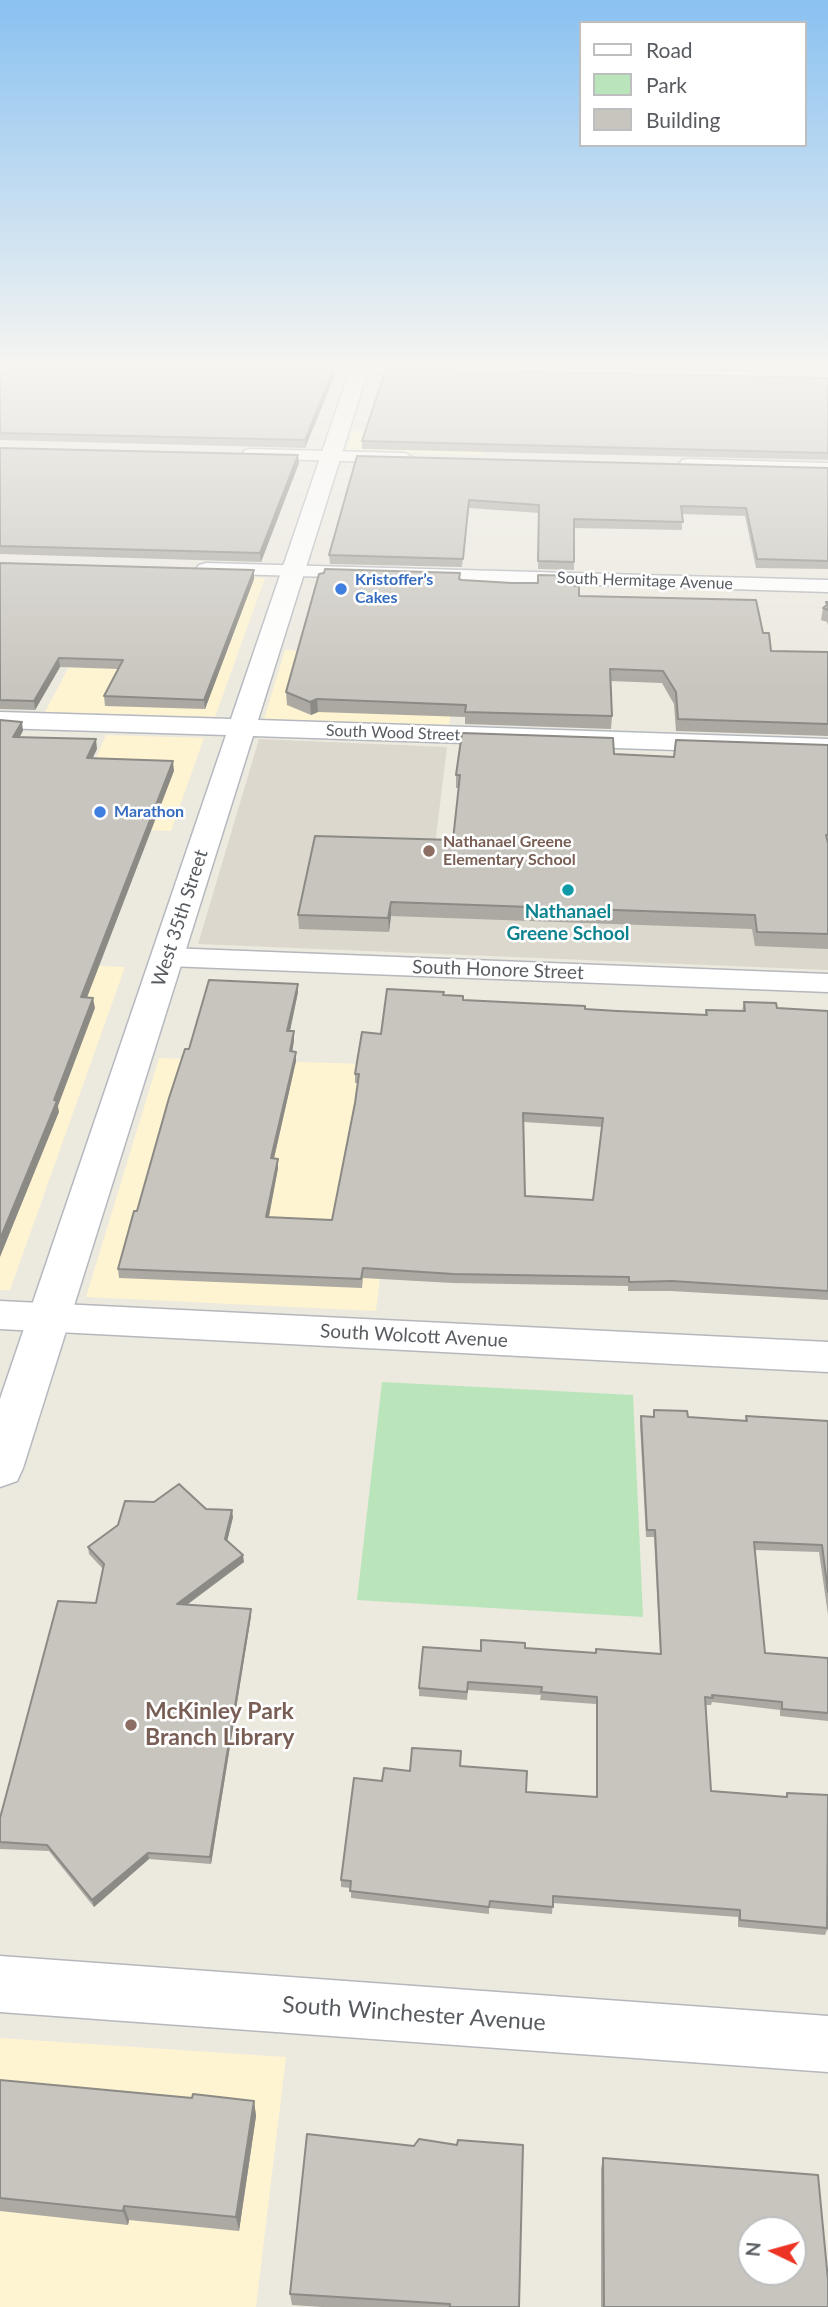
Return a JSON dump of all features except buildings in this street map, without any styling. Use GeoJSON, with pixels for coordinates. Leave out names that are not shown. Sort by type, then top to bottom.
{"type":"FeatureCollection","features":[{"type":"Feature","properties":{"kind":"main road","name":"West 35th Street"},"geometry":{"type":"LineString","coordinates":[[0,1468],[325,475]]}},
{"type":"Feature","properties":{"kind":"main road","name":"South Wood Street"},"geometry":{"type":"LineString","coordinates":[[0,720],[828,747]]}},
{"type":"Feature","properties":{"kind":"street","name":"South Hermitage Avenue"},"geometry":{"type":"LineString","coordinates":[[190,568],[828,586]]}},
{"type":"Feature","properties":{"kind":"street","name":"South Honore Street"},"geometry":{"type":"LineString","coordinates":[[168,957],[828,983]]}},
{"type":"Feature","properties":{"kind":"street","name":"South Wolcott Avenue"},"geometry":{"type":"LineString","coordinates":[[0,1315],[828,1357]]}},
{"type":"Feature","properties":{"kind":"street","name":"South Winchester Avenue"},"geometry":{"type":"LineString","coordinates":[[0,1984],[828,2044]]}},
{"type":"Feature","properties":{"kind":"shaded area"},"geometry":{"type":"Polygon","coordinates":[[[118,574],[265,578],[215,717],[45,712],[118,574]]]}},
{"type":"Feature","properties":{"kind":"shaded area"},"geometry":{"type":"Polygon","coordinates":[[[285,650],[459,656],[449,725],[264,719],[285,650]]]}},
{"type":"Feature","properties":{"kind":"shaded area"},"geometry":{"type":"Polygon","coordinates":[[[106,735],[204,738],[171,831],[65,828],[106,735]]]}},
{"type":"Feature","properties":{"kind":"shaded area","name":"Nathanael Greene Elementary School"},"geometry":{"type":"Polygon","coordinates":[[[259,739],[447,747],[435,845],[828,858],[828,970],[198,944],[259,739]]]}},
{"type":"Feature","properties":{"kind":"shaded area"},"geometry":{"type":"Polygon","coordinates":[[[0,962],[125,967],[10,1290],[0,1290],[0,962]]]}},
{"type":"Feature","properties":{"kind":"shaded area"},"geometry":{"type":"Polygon","coordinates":[[[159,1058],[405,1065],[376,1311],[86,1297],[159,1058]]]}},
{"type":"Feature","properties":{"kind":"shaded area"},"geometry":{"type":"Polygon","coordinates":[[[0,2038],[286,2057],[256,2307],[0,2307],[0,2038]]]}},
{"type":"Feature","properties":{"kind":"green space"},"geometry":{"type":"Polygon","coordinates":[[[382,1382],[633,1395],[643,1617],[357,1600],[382,1382]]]}},
{"type":"Feature","properties":{"kind":"place","name":"Kristoffer’s Cakes"},"geometry":{"type":"Point","coordinates":[341,589]}},
{"type":"Feature","properties":{"kind":"place","name":"Marathon"},"geometry":{"type":"Point","coordinates":[100,812]}},
{"type":"Feature","properties":{"kind":"place","name":"Nathanael Greene Elementary School"},"geometry":{"type":"Point","coordinates":[429,851]}},
{"type":"Feature","properties":{"kind":"place","name":"Nathanael Greene School"},"geometry":{"type":"Point","coordinates":[568,890]}},
{"type":"Feature","properties":{"kind":"place","name":"McKinley Park Branch Library"},"geometry":{"type":"Point","coordinates":[131,1725]}}]}
